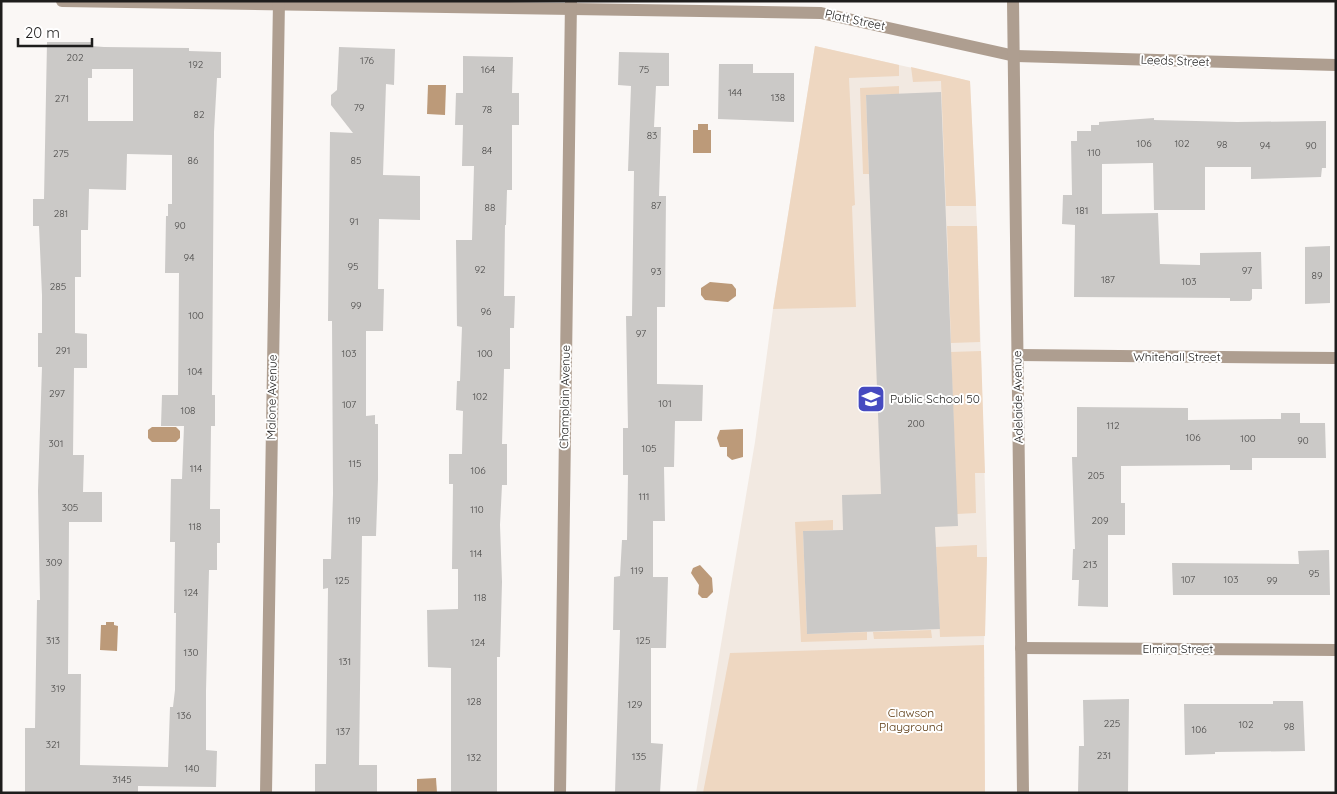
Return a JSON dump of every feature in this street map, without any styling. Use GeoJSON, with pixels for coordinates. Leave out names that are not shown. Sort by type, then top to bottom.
{"type":"FeatureCollection","features":[{"type":"Feature","properties":{"kind":"street","name":"Platt Street"},"geometry":{"type":"LineString","coordinates":[[62,1],[571,5],[821,13],[1015,56]]}},
{"type":"Feature","properties":{"kind":"street","name":"Adelaide Avenue"},"geometry":{"type":"LineString","coordinates":[[1013,1],[1023,793]]}},
{"type":"Feature","properties":{"kind":"street","name":"Malone Avenue"},"geometry":{"type":"LineString","coordinates":[[266,793],[278,3]]}},
{"type":"Feature","properties":{"kind":"street","name":"Champlain Avenue"},"geometry":{"type":"LineString","coordinates":[[560,793],[571,5]]}},
{"type":"Feature","properties":{"kind":"street","name":"Leeds Street"},"geometry":{"type":"LineString","coordinates":[[1015,56],[1336,65]]}},
{"type":"Feature","properties":{"kind":"street","name":"Whitehall Street"},"geometry":{"type":"LineString","coordinates":[[1018,355],[1336,358]]}},
{"type":"Feature","properties":{"kind":"street","name":"Elmira Street"},"geometry":{"type":"LineString","coordinates":[[1021,648],[1336,650]]}},
{"type":"Feature","properties":{"kind":"shaded area","name":"Public School 50"},"geometry":{"type":"Polygon","coordinates":[[[815,46],[970,81],[977,226],[987,557],[984,645],[985,793],[696,793],[755,442],[773,309],[815,46]]]}},
{"type":"Feature","properties":{"kind":"shaded area"},"geometry":{"type":"Polygon","coordinates":[[[428,85],[446,85],[445,115],[427,114],[428,85]]]}},
{"type":"Feature","properties":{"kind":"shaded area"},"geometry":{"type":"Polygon","coordinates":[[[698,124],[708,124],[708,130],[711,130],[711,153],[693,153],[693,130],[698,130],[698,124]]]}},
{"type":"Feature","properties":{"kind":"shaded area"},"geometry":{"type":"Polygon","coordinates":[[[710,282],[732,284],[736,289],[736,296],[728,302],[705,300],[701,295],[701,288],[710,282]]]}},
{"type":"Feature","properties":{"kind":"shaded area"},"geometry":{"type":"Polygon","coordinates":[[[152,427],[176,427],[180,431],[180,438],[176,442],[152,442],[148,438],[148,430],[152,427]]]}},
{"type":"Feature","properties":{"kind":"shaded area"},"geometry":{"type":"Polygon","coordinates":[[[743,429],[743,457],[732,460],[727,456],[727,447],[720,447],[717,438],[720,430],[743,429]]]}},
{"type":"Feature","properties":{"kind":"shaded area"},"geometry":{"type":"Polygon","coordinates":[[[700,565],[712,578],[713,592],[707,598],[702,598],[698,594],[699,585],[691,573],[693,568],[700,565]]]}},
{"type":"Feature","properties":{"kind":"shaded area"},"geometry":{"type":"Polygon","coordinates":[[[106,622],[114,622],[114,625],[118,626],[117,651],[100,650],[101,625],[106,625],[106,622]]]}},
{"type":"Feature","properties":{"kind":"shaded area"},"geometry":{"type":"Polygon","coordinates":[[[436,778],[437,793],[417,793],[417,779],[436,778]]]}},
{"type":"Feature","properties":{"kind":"green space"},"geometry":{"type":"Polygon","coordinates":[[[815,46],[899,65],[899,76],[849,78],[855,205],[852,206],[856,307],[773,309],[815,46]]]}},
{"type":"Feature","properties":{"kind":"green space"},"geometry":{"type":"Polygon","coordinates":[[[911,67],[970,81],[976,206],[946,206],[941,81],[913,82],[911,67]]]}},
{"type":"Feature","properties":{"kind":"green space"},"geometry":{"type":"Polygon","coordinates":[[[899,86],[899,94],[866,95],[869,174],[863,174],[860,88],[899,86]]]}},
{"type":"Feature","properties":{"kind":"green space"},"geometry":{"type":"Polygon","coordinates":[[[947,226],[977,226],[980,342],[951,343],[947,226]]]}},
{"type":"Feature","properties":{"kind":"green space"},"geometry":{"type":"Polygon","coordinates":[[[981,351],[985,473],[975,473],[976,513],[957,514],[951,352],[981,351]]]}},
{"type":"Feature","properties":{"kind":"green space"},"geometry":{"type":"Polygon","coordinates":[[[833,520],[833,530],[803,531],[807,634],[867,632],[867,640],[801,642],[795,522],[833,520]]]}},
{"type":"Feature","properties":{"kind":"green space"},"geometry":{"type":"Polygon","coordinates":[[[977,545],[977,557],[987,557],[985,636],[940,637],[936,547],[977,545]]]}},
{"type":"Feature","properties":{"kind":"green space"},"geometry":{"type":"Polygon","coordinates":[[[931,630],[932,638],[874,639],[873,632],[931,630]]]}},
{"type":"Feature","properties":{"kind":"green space","name":"Clawson Playground"},"geometry":{"type":"Polygon","coordinates":[[[984,645],[985,793],[703,793],[730,653],[984,645]]]}},
{"type":"Feature","properties":{"kind":"building"},"geometry":{"type":"Polygon","coordinates":[[[47,42],[91,42],[91,46],[104,47],[189,48],[189,51],[221,52],[221,78],[217,78],[214,132],[212,395],[215,395],[215,426],[211,426],[210,509],[220,509],[220,543],[217,543],[217,570],[209,570],[206,691],[206,750],[217,751],[216,787],[138,786],[138,793],[25,793],[25,728],[35,728],[37,600],[40,600],[38,491],[42,367],[38,367],[38,333],[42,333],[42,295],[39,226],[33,226],[33,199],[44,199],[47,42]],[[92,69],[92,78],[88,78],[88,121],[133,121],[133,69],[92,69]],[[127,154],[126,190],[89,189],[88,230],[81,230],[81,277],[75,277],[75,333],[87,334],[87,368],[74,368],[73,455],[84,455],[83,492],[102,492],[102,522],[69,522],[68,674],[81,674],[80,765],[168,767],[170,707],[173,707],[175,690],[176,613],[174,613],[175,542],[170,542],[171,479],[182,479],[184,426],[161,426],[162,395],[178,395],[179,273],[165,273],[166,216],[168,216],[168,204],[172,204],[172,155],[127,154]]]}},
{"type":"Feature","properties":{"kind":"building"},"geometry":{"type":"Polygon","coordinates":[[[339,47],[395,49],[394,85],[386,84],[383,175],[420,176],[420,220],[379,219],[378,289],[384,289],[383,331],[366,331],[366,416],[375,415],[375,424],[378,424],[378,479],[376,536],[362,536],[359,765],[377,765],[377,793],[315,793],[315,764],[326,764],[328,588],[323,589],[323,559],[331,559],[333,494],[332,321],[328,321],[330,132],[353,133],[331,105],[331,95],[337,90],[339,47]]]}},
{"type":"Feature","properties":{"kind":"building"},"geometry":{"type":"Polygon","coordinates":[[[619,52],[669,53],[669,86],[656,86],[654,127],[661,127],[659,196],[666,196],[665,307],[657,307],[657,384],[703,385],[702,421],[675,421],[674,467],[664,467],[665,521],[653,521],[653,577],[668,577],[666,648],[651,648],[651,743],[663,744],[660,793],[615,793],[620,630],[613,630],[614,577],[620,576],[622,540],[627,540],[628,475],[623,475],[623,428],[628,428],[626,316],[632,316],[634,171],[628,171],[631,86],[618,85],[619,52]]]}},
{"type":"Feature","properties":{"kind":"building"},"geometry":{"type":"Polygon","coordinates":[[[463,56],[513,57],[512,93],[519,93],[519,125],[512,125],[512,190],[507,190],[505,225],[504,296],[515,296],[514,328],[510,328],[510,369],[504,369],[502,444],[507,444],[507,485],[502,485],[500,525],[502,582],[500,657],[497,657],[497,793],[451,793],[451,668],[428,667],[427,610],[458,609],[458,569],[452,569],[453,484],[449,484],[449,454],[462,454],[463,411],[456,410],[457,381],[460,381],[462,327],[457,326],[456,240],[472,240],[474,166],[462,166],[463,125],[455,125],[456,93],[463,93],[463,56]]]}},
{"type":"Feature","properties":{"kind":"building"},"geometry":{"type":"Polygon","coordinates":[[[719,64],[753,64],[753,73],[794,73],[794,122],[718,119],[719,64]]]}},
{"type":"Feature","properties":{"kind":"building"},"geometry":{"type":"Polygon","coordinates":[[[941,92],[958,526],[935,527],[940,629],[807,634],[803,531],[843,530],[842,495],[881,494],[866,95],[941,92]]]}},
{"type":"Feature","properties":{"kind":"building"},"geometry":{"type":"Polygon","coordinates":[[[1154,118],[1154,120],[1237,122],[1326,121],[1326,168],[1322,168],[1321,177],[1251,179],[1251,167],[1205,167],[1205,210],[1154,210],[1153,163],[1102,164],[1102,214],[1158,213],[1160,264],[1200,265],[1200,253],[1261,252],[1262,289],[1252,289],[1252,299],[1250,301],[1230,301],[1230,298],[1074,297],[1075,225],[1062,224],[1063,195],[1072,195],[1071,141],[1077,141],[1077,131],[1091,131],[1091,125],[1099,125],[1099,122],[1154,118]]]}},
{"type":"Feature","properties":{"kind":"building"},"geometry":{"type":"Polygon","coordinates":[[[1330,246],[1330,303],[1305,304],[1305,247],[1330,246]]]}},
{"type":"Feature","properties":{"kind":"building"},"geometry":{"type":"Polygon","coordinates":[[[1077,407],[1188,408],[1188,420],[1281,419],[1281,413],[1300,413],[1300,423],[1325,423],[1326,458],[1252,458],[1252,470],[1230,470],[1230,465],[1121,466],[1121,503],[1125,503],[1125,535],[1108,535],[1108,607],[1078,606],[1079,580],[1072,580],[1073,549],[1075,549],[1072,457],[1077,457],[1077,407]]]}},
{"type":"Feature","properties":{"kind":"building"},"geometry":{"type":"Polygon","coordinates":[[[1329,550],[1330,595],[1173,595],[1172,563],[1299,564],[1298,551],[1329,550]]]}},
{"type":"Feature","properties":{"kind":"building"},"geometry":{"type":"Polygon","coordinates":[[[1129,699],[1128,793],[1078,793],[1079,746],[1084,746],[1083,700],[1129,699]]]}},
{"type":"Feature","properties":{"kind":"building"},"geometry":{"type":"Polygon","coordinates":[[[1273,701],[1303,701],[1305,751],[1215,752],[1215,754],[1185,755],[1184,704],[1273,704],[1273,701]]]}},
{"type":"Feature","properties":{"kind":"place","name":"Public School 50"},"geometry":{"type":"Point","coordinates":[871,399]}}]}
